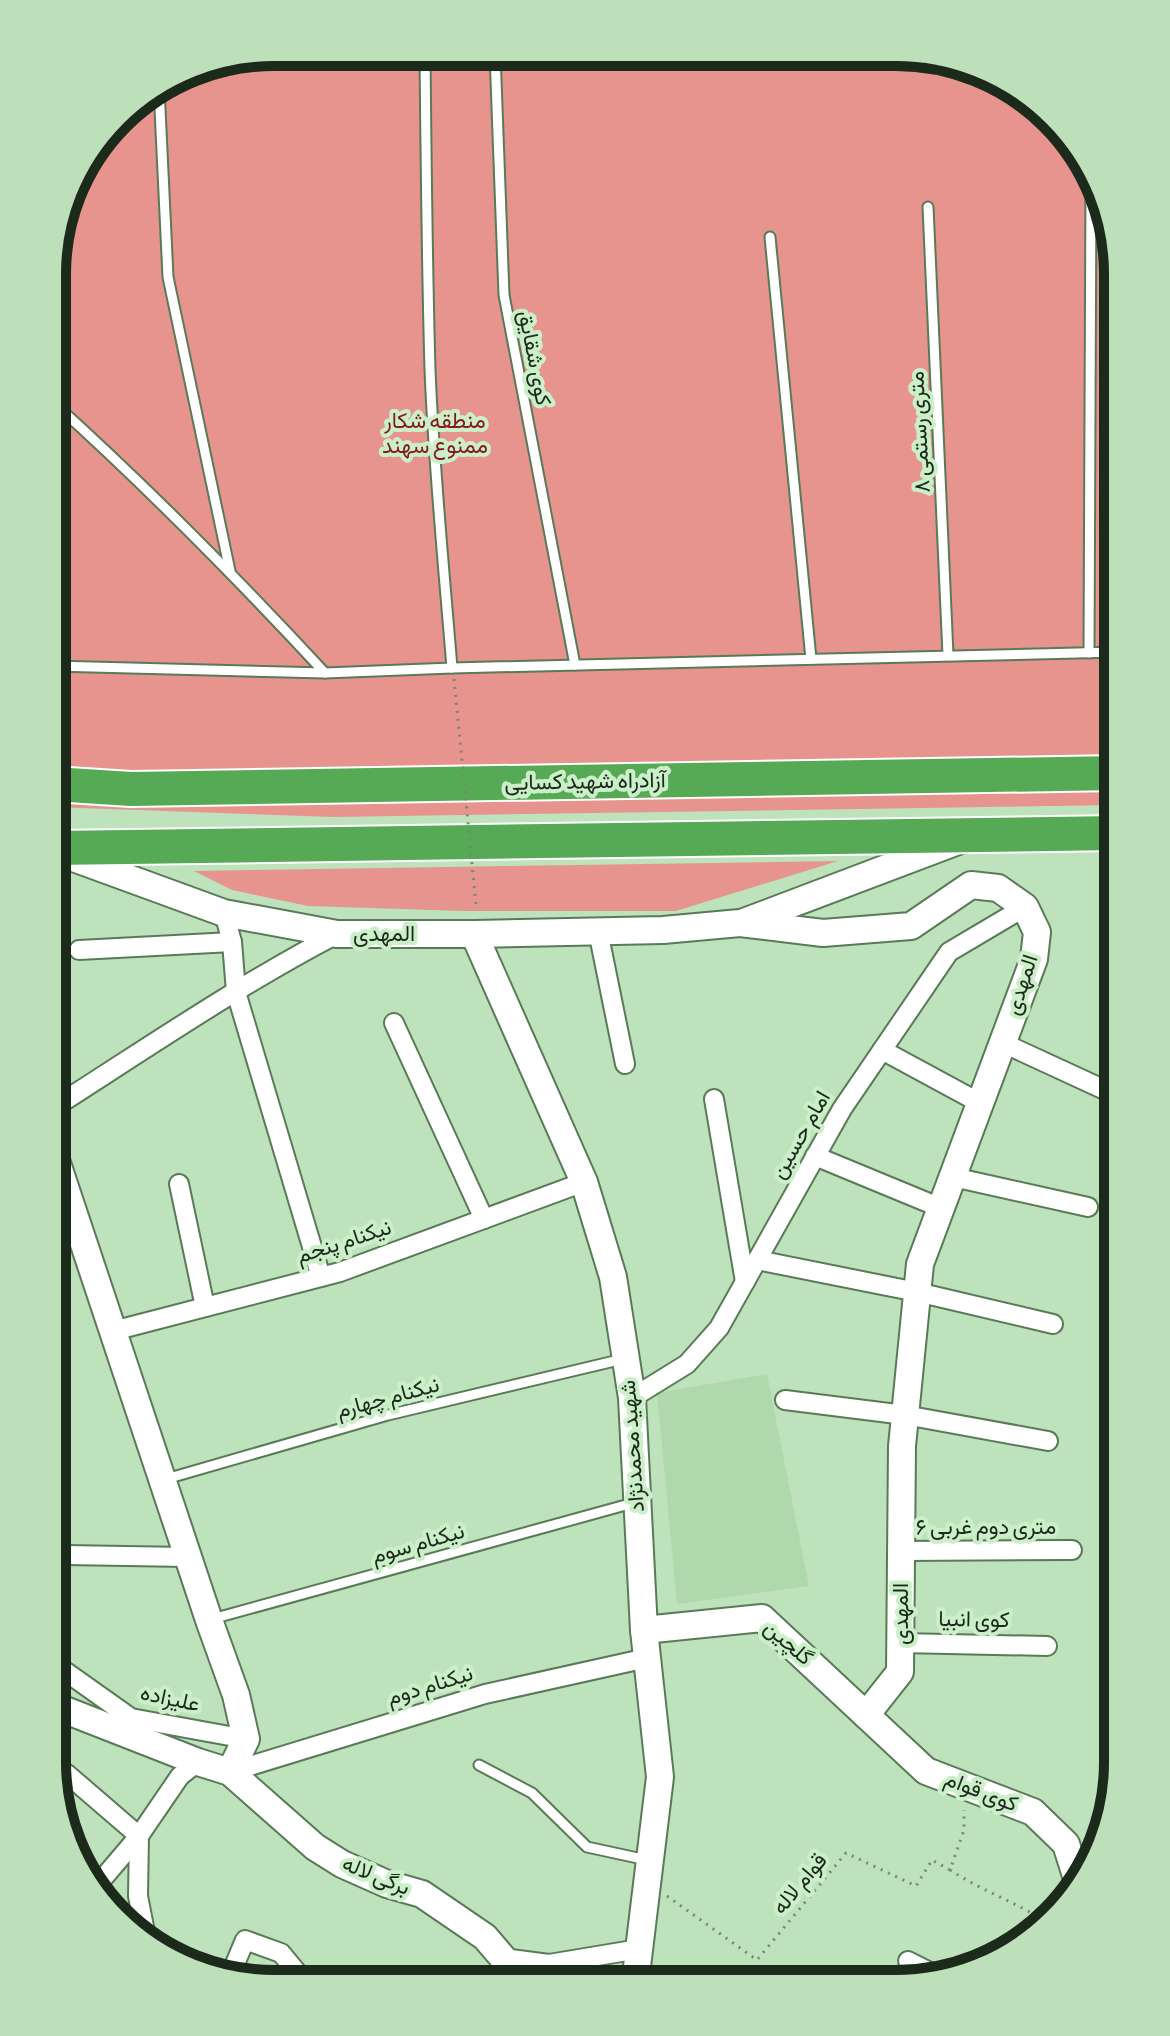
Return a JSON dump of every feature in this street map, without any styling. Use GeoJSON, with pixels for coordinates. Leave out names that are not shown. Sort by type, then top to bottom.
{"type":"FeatureCollection","features":[{"type":"Feature","properties":{"kind":"highway","name":"آزادراه شهید کسایی"},"geometry":{"type":"LineString","coordinates":[[66,785],[131,789],[1104,773]]}},
{"type":"Feature","properties":{"kind":"highway"},"geometry":{"type":"LineString","coordinates":[[66,849],[1104,833]]}},
{"type":"Feature","properties":{"kind":"street"},"geometry":{"type":"LineString","coordinates":[[740,923],[974,835]]}},
{"type":"Feature","properties":{"kind":"street","name":"المهدی"},"geometry":{"type":"LineString","coordinates":[[66,854],[224,913],[337,934],[663,930],[740,923],[823,933],[911,926],[971,885],[998,888],[1025,907],[1037,932],[1034,959],[920,1264],[902,1446],[900,1672],[866,1715]]}},
{"type":"Feature","properties":{"kind":"street","name":"امام حسین"},"geometry":{"type":"LineString","coordinates":[[632,1398],[687,1364],[719,1328],[842,1109],[949,952],[1025,907]]}},
{"type":"Feature","properties":{"kind":"street"},"geometry":{"type":"LineString","coordinates":[[224,913],[232,942],[236,992],[321,1277]]}},
{"type":"Feature","properties":{"kind":"street"},"geometry":{"type":"LineString","coordinates":[[598,931],[625,1064]]}},
{"type":"Feature","properties":{"kind":"street"},"geometry":{"type":"LineString","coordinates":[[66,1100],[293,957],[337,934]]}},
{"type":"Feature","properties":{"kind":"street","name":"شهید محمدنژاد"},"geometry":{"type":"LineString","coordinates":[[474,934],[584,1182],[613,1277],[626,1358],[632,1398],[644,1630],[660,1777],[637,1970]]}},
{"type":"Feature","properties":{"kind":"street"},"geometry":{"type":"LineString","coordinates":[[79,950],[232,942]]}},
{"type":"Feature","properties":{"kind":"street"},"geometry":{"type":"LineString","coordinates":[[394,1023],[484,1219]]}},
{"type":"Feature","properties":{"kind":"street"},"geometry":{"type":"LineString","coordinates":[[1003,1043],[1104,1090]]}},
{"type":"Feature","properties":{"kind":"street"},"geometry":{"type":"LineString","coordinates":[[882,1050],[980,1103]]}},
{"type":"Feature","properties":{"kind":"street"},"geometry":{"type":"LineString","coordinates":[[714,1099],[745,1282]]}},
{"type":"Feature","properties":{"kind":"street"},"geometry":{"type":"LineString","coordinates":[[815,1156],[941,1208]]}},
{"type":"Feature","properties":{"kind":"street"},"geometry":{"type":"LineString","coordinates":[[953,1177],[1088,1207]]}},
{"type":"Feature","properties":{"kind":"street","name":"نیکنام پنجم"},"geometry":{"type":"LineString","coordinates":[[113,1331],[340,1272],[584,1182]]}},
{"type":"Feature","properties":{"kind":"street"},"geometry":{"type":"LineString","coordinates":[[179,1184],[205,1307]]}},
{"type":"Feature","properties":{"kind":"street"},"geometry":{"type":"LineString","coordinates":[[66,1190],[236,1695],[246,1739],[230,1772],[66,1710]]}},
{"type":"Feature","properties":{"kind":"street"},"geometry":{"type":"LineString","coordinates":[[757,1260],[917,1292],[1053,1324]]}},
{"type":"Feature","properties":{"kind":"street"},"geometry":{"type":"LineString","coordinates":[[785,1400],[905,1415],[1048,1441]]}},
{"type":"Feature","properties":{"kind":"street","name":"۶ متری دوم غربی"},"geometry":{"type":"LineString","coordinates":[[901,1551],[1072,1550]]}},
{"type":"Feature","properties":{"kind":"street"},"geometry":{"type":"LineString","coordinates":[[66,1555],[188,1557]]}},
{"type":"Feature","properties":{"kind":"street","name":"گلچین"},"geometry":{"type":"LineString","coordinates":[[644,1630],[762,1618],[866,1715]]}},
{"type":"Feature","properties":{"kind":"street","name":"کوی انبیا"},"geometry":{"type":"LineString","coordinates":[[900,1643],[1047,1646]]}},
{"type":"Feature","properties":{"kind":"street","name":"نیکنام دوم"},"geometry":{"type":"LineString","coordinates":[[230,1772],[485,1694],[647,1658]]}},
{"type":"Feature","properties":{"kind":"street","name":"علیزاده"},"geometry":{"type":"LineString","coordinates":[[66,1672],[131,1718],[246,1739]]}},
{"type":"Feature","properties":{"kind":"street","name":"کوی قوام"},"geometry":{"type":"LineString","coordinates":[[866,1715],[926,1771],[1033,1812],[1066,1844],[1074,1869]]}},
{"type":"Feature","properties":{"kind":"street"},"geometry":{"type":"LineString","coordinates":[[102,1879],[139,1836],[180,1776],[198,1762]]}},
{"type":"Feature","properties":{"kind":"street","name":"برگی لاله"},"geometry":{"type":"LineString","coordinates":[[230,1772],[315,1847],[342,1864],[387,1884],[422,1894],[485,1937],[509,1970]]}},
{"type":"Feature","properties":{"kind":"street"},"geometry":{"type":"LineString","coordinates":[[67,1774],[139,1836]]}},
{"type":"Feature","properties":{"kind":"street"},"geometry":{"type":"LineString","coordinates":[[139,1836],[138,1896],[143,1924]]}},
{"type":"Feature","properties":{"kind":"street"},"geometry":{"type":"LineString","coordinates":[[234,1966],[245,1940],[281,1953],[295,1970]]}},
{"type":"Feature","properties":{"kind":"street"},"geometry":{"type":"LineString","coordinates":[[503,1958],[549,1964],[639,1949]]}},
{"type":"Feature","properties":{"kind":"street"},"geometry":{"type":"LineString","coordinates":[[908,1961],[922,1968]]}},
{"type":"Feature","properties":{"kind":"lane"},"geometry":{"type":"LineString","coordinates":[[425,66],[431,373],[452,668]]}},
{"type":"Feature","properties":{"kind":"lane","name":"کوی شقایق"},"geometry":{"type":"LineString","coordinates":[[495,66],[504,295],[575,665]]}},
{"type":"Feature","properties":{"kind":"lane"},"geometry":{"type":"LineString","coordinates":[[160,101],[168,277],[230,571]]}},
{"type":"Feature","properties":{"kind":"lane"},"geometry":{"type":"LineString","coordinates":[[1089,653],[1091,202]]}},
{"type":"Feature","properties":{"kind":"lane","name":"۸ متری رستمی"},"geometry":{"type":"LineString","coordinates":[[928,207],[948,655]]}},
{"type":"Feature","properties":{"kind":"lane"},"geometry":{"type":"LineString","coordinates":[[770,237],[811,659]]}},
{"type":"Feature","properties":{"kind":"lane"},"geometry":{"type":"LineString","coordinates":[[66,414],[230,571],[325,673]]}},
{"type":"Feature","properties":{"kind":"lane"},"geometry":{"type":"LineString","coordinates":[[66,666],[325,673],[1104,652]]}},
{"type":"Feature","properties":{"kind":"lane","name":"نیکنام چهارم"},"geometry":{"type":"LineString","coordinates":[[162,1480],[388,1415],[626,1358]]}},
{"type":"Feature","properties":{"kind":"lane","name":"نیکنام سوم"},"geometry":{"type":"LineString","coordinates":[[209,1620],[637,1501]]}},
{"type":"Feature","properties":{"kind":"lane"},"geometry":{"type":"LineString","coordinates":[[479,1765],[532,1793],[587,1847],[649,1871]]}},
{"type":"Feature","properties":{"kind":"path"},"geometry":{"type":"LineString","coordinates":[[454,679],[476,905]]}},
{"type":"Feature","properties":{"kind":"path"},"geometry":{"type":"LineString","coordinates":[[965,1786],[964,1830],[950,1870],[1036,1915]]}},
{"type":"Feature","properties":{"kind":"path","name":"قوام لاله"},"geometry":{"type":"LineString","coordinates":[[649,1871],[757,1960],[846,1853],[916,1886],[932,1860],[950,1870]]}},
{"type":"Feature","properties":{"kind":"shaded area"},"geometry":{"type":"Polygon","coordinates":[[[767,1374],[809,1586],[677,1604],[657,1393],[767,1374]]]}},
{"type":"Feature","properties":{"kind":"green space","name":"منطقه شکار ممنوع سهند"},"geometry":{"type":"Polygon","coordinates":[[[274,66],[896,66],[937,70],[988,87],[1012,101],[1052,137],[1083,182],[1100,233],[1104,260],[1104,805],[333,817],[66,807],[68,247],[77,207],[94,170],[118,137],[137,118],[170,94],[194,82],[233,70],[274,66]]]}},
{"type":"Feature","properties":{"kind":"green space"},"geometry":{"type":"Polygon","coordinates":[[[838,861],[676,911],[464,911],[308,906],[232,890],[194,871],[838,861]]]}}]}
